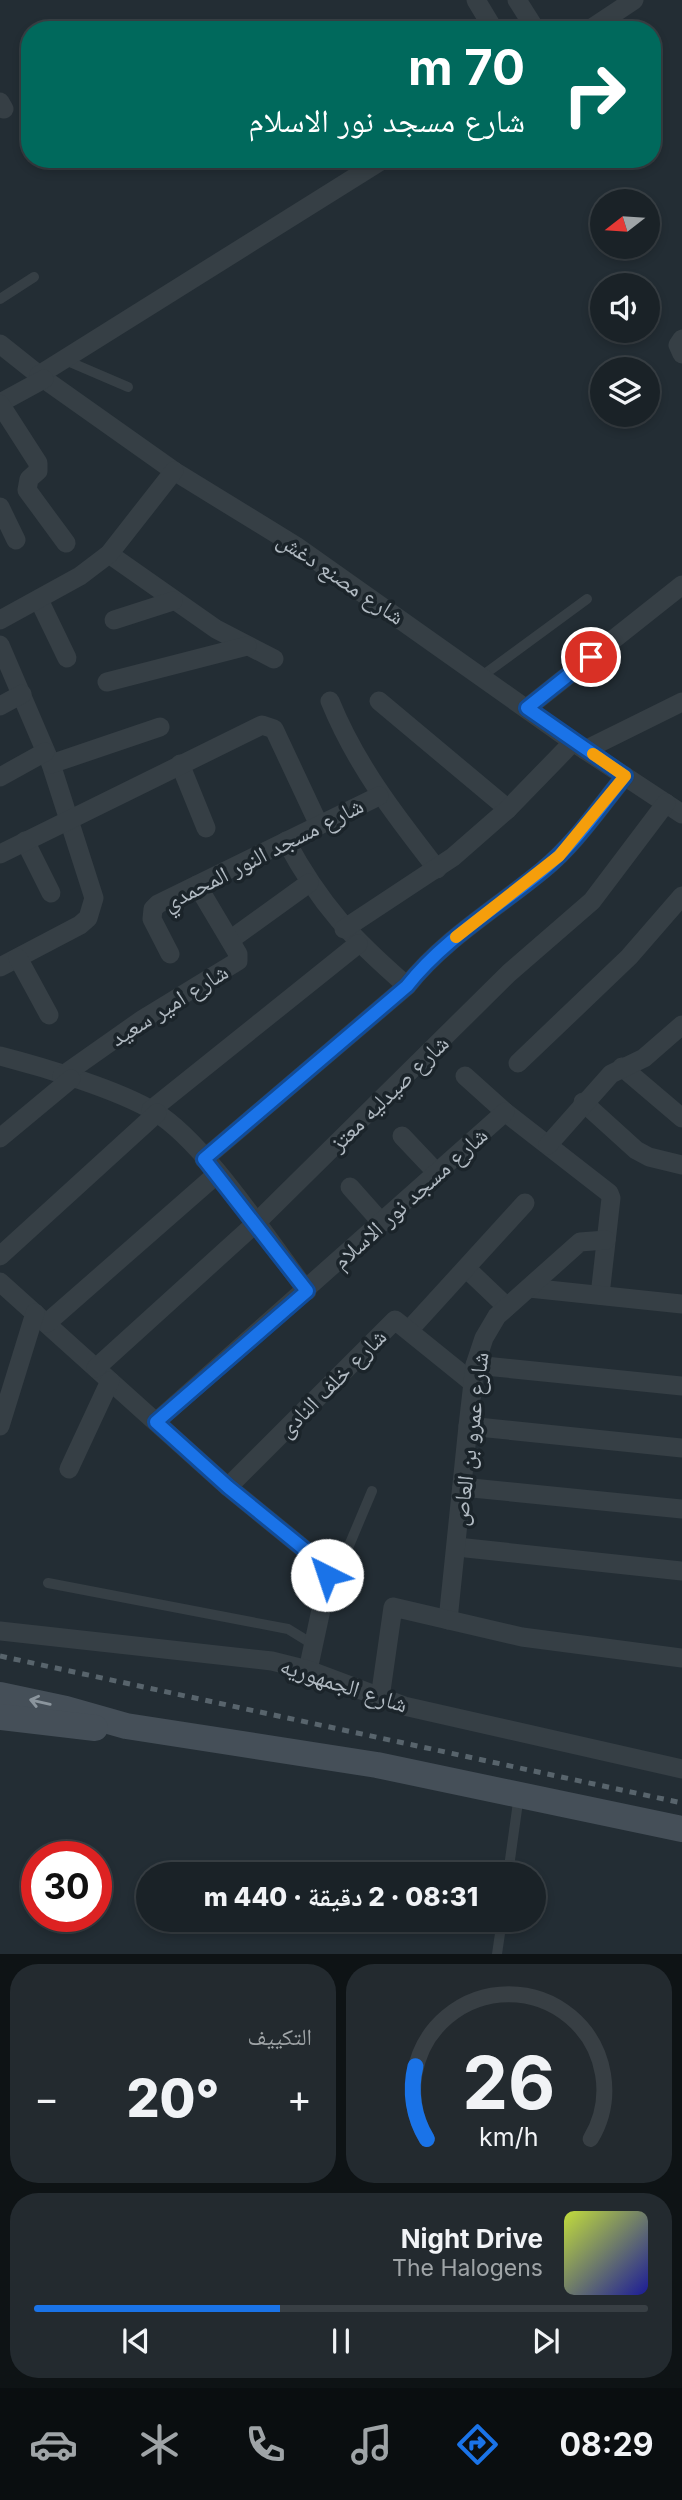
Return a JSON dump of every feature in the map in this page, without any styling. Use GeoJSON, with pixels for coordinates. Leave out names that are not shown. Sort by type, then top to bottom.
{"type":"FeatureCollection","features":[{"type":"Feature","properties":{"kind":"main road"},"geometry":{"type":"LineString","coordinates":[[0,1695],[126,1726],[377,1765],[682,1829]]}},
{"type":"Feature","properties":{"kind":"main road"},"geometry":{"type":"LineString","coordinates":[[0,1717],[63,1727],[126,1726]]}},
{"type":"Feature","properties":{"kind":"street"},"geometry":{"type":"LineString","coordinates":[[476,0],[489,21]]}},
{"type":"Feature","properties":{"kind":"street"},"geometry":{"type":"LineString","coordinates":[[517,0],[530,21]]}},
{"type":"Feature","properties":{"kind":"street"},"geometry":{"type":"LineString","coordinates":[[602,21],[634,0]]}},
{"type":"Feature","properties":{"kind":"street"},"geometry":{"type":"LineString","coordinates":[[66,543],[27,491],[29,478],[37,471],[38,463],[0,403],[64,359],[370,168]]}},
{"type":"Feature","properties":{"kind":"street","name":"شارع مصنع دغش"},"geometry":{"type":"LineString","coordinates":[[3,352],[174,471],[296,546],[580,746],[677,809]]}},
{"type":"Feature","properties":{"kind":"street"},"geometry":{"type":"LineString","coordinates":[[0,620],[80,576],[109,554],[122,541],[174,471]]}},
{"type":"Feature","properties":{"kind":"street"},"geometry":{"type":"LineString","coordinates":[[0,507],[9,538]]}},
{"type":"Feature","properties":{"kind":"street"},"geometry":{"type":"LineString","coordinates":[[109,554],[173,601],[247,646],[274,659]]}},
{"type":"Feature","properties":{"kind":"street"},"geometry":{"type":"LineString","coordinates":[[527,708],[680,590]]}},
{"type":"Feature","properties":{"kind":"street"},"geometry":{"type":"LineString","coordinates":[[39,600],[67,658]]}},
{"type":"Feature","properties":{"kind":"street"},"geometry":{"type":"LineString","coordinates":[[114,620],[173,601]]}},
{"type":"Feature","properties":{"kind":"street"},"geometry":{"type":"LineString","coordinates":[[0,645],[48,758],[94,898],[93,908],[80,925],[0,967]]}},
{"type":"Feature","properties":{"kind":"street"},"geometry":{"type":"LineString","coordinates":[[107,682],[247,646]]}},
{"type":"Feature","properties":{"kind":"street"},"geometry":{"type":"LineString","coordinates":[[0,706],[22,694]]}},
{"type":"Feature","properties":{"kind":"street"},"geometry":{"type":"LineString","coordinates":[[330,701],[350,748],[379,796],[437,869]]}},
{"type":"Feature","properties":{"kind":"street"},"geometry":{"type":"LineString","coordinates":[[379,701],[508,809]]}},
{"type":"Feature","properties":{"kind":"street"},"geometry":{"type":"LineString","coordinates":[[344,929],[437,869],[580,746],[682,702]]}},
{"type":"Feature","properties":{"kind":"street"},"geometry":{"type":"LineString","coordinates":[[0,853],[262,725],[274,729],[318,825]]}},
{"type":"Feature","properties":{"kind":"street"},"geometry":{"type":"LineString","coordinates":[[0,777],[48,758],[160,727]]}},
{"type":"Feature","properties":{"kind":"street"},"geometry":{"type":"LineString","coordinates":[[180,764],[206,828]]}},
{"type":"Feature","properties":{"kind":"street"},"geometry":{"type":"LineString","coordinates":[[0,1426],[41,1318],[211,1167],[407,986],[421,968],[450,942],[559,856],[625,776]]}},
{"type":"Feature","properties":{"kind":"street","name":"شارع مسجد النور المحمدي"},"geometry":{"type":"LineString","coordinates":[[170,954],[152,919],[153,909],[379,796]]}},
{"type":"Feature","properties":{"kind":"street","name":"شارع صيدليه معتز"},"geometry":{"type":"LineString","coordinates":[[103,1374],[509,973],[592,901],[677,809]]}},
{"type":"Feature","properties":{"kind":"street"},"geometry":{"type":"LineString","coordinates":[[24,841],[51,893]]}},
{"type":"Feature","properties":{"kind":"street"},"geometry":{"type":"LineString","coordinates":[[286,841],[309,883],[344,929],[407,986]]}},
{"type":"Feature","properties":{"kind":"street"},"geometry":{"type":"LineString","coordinates":[[230,940],[309,883]]}},
{"type":"Feature","properties":{"kind":"street","name":"شارع امير سعيد"},"geometry":{"type":"LineString","coordinates":[[66,1077],[143,1019],[235,963],[238,954],[197,885]]}},
{"type":"Feature","properties":{"kind":"street"},"geometry":{"type":"LineString","coordinates":[[518,1063],[629,957],[682,896]]}},
{"type":"Feature","properties":{"kind":"street"},"geometry":{"type":"LineString","coordinates":[[0,1256],[154,1111],[358,944]]}},
{"type":"Feature","properties":{"kind":"street"},"geometry":{"type":"LineString","coordinates":[[18,958],[49,1015]]}},
{"type":"Feature","properties":{"kind":"street"},"geometry":{"type":"LineString","coordinates":[[548,1144],[583,1102],[622,1067],[644,1058],[682,1024]]}},
{"type":"Feature","properties":{"kind":"street"},"geometry":{"type":"LineString","coordinates":[[0,1056],[66,1077],[154,1111],[211,1167],[307,1291]]}},
{"type":"Feature","properties":{"kind":"street"},"geometry":{"type":"LineString","coordinates":[[622,1067],[682,1118]]}},
{"type":"Feature","properties":{"kind":"street"},"geometry":{"type":"LineString","coordinates":[[465,1076],[505,1112],[610,1193],[600,1295]]}},
{"type":"Feature","properties":{"kind":"street"},"geometry":{"type":"LineString","coordinates":[[0,1138],[66,1077]]}},
{"type":"Feature","properties":{"kind":"street"},"geometry":{"type":"LineString","coordinates":[[583,1102],[636,1150],[649,1157],[682,1165]]}},
{"type":"Feature","properties":{"kind":"street","name":"شارع مسجد نور الاسلام"},"geometry":{"type":"LineString","coordinates":[[156,1422],[307,1291],[505,1112]]}},
{"type":"Feature","properties":{"kind":"street"},"geometry":{"type":"LineString","coordinates":[[402,1136],[437,1173]]}},
{"type":"Feature","properties":{"kind":"street"},"geometry":{"type":"LineString","coordinates":[[351,1187],[382,1223]]}},
{"type":"Feature","properties":{"kind":"street"},"geometry":{"type":"LineString","coordinates":[[410,1329],[525,1203]]}},
{"type":"Feature","properties":{"kind":"street","name":"شارع عمرو بن العاص"},"geometry":{"type":"LineString","coordinates":[[448,1620],[474,1374],[484,1338],[507,1307],[580,1241],[606,1240]]}},
{"type":"Feature","properties":{"kind":"street"},"geometry":{"type":"LineString","coordinates":[[466,1268],[507,1307]]}},
{"type":"Feature","properties":{"kind":"street"},"geometry":{"type":"LineString","coordinates":[[0,1282],[228,1487],[324,1568],[327,1582],[309,1670]]}},
{"type":"Feature","properties":{"kind":"street"},"geometry":{"type":"LineString","coordinates":[[529,1288],[682,1304]]}},
{"type":"Feature","properties":{"kind":"street","name":"شارع خلف النادى"},"geometry":{"type":"LineString","coordinates":[[228,1487],[394,1321],[399,1320],[474,1374]]}},
{"type":"Feature","properties":{"kind":"street"},"geometry":{"type":"LineString","coordinates":[[69,1469],[103,1374]]}},
{"type":"Feature","properties":{"kind":"street"},"geometry":{"type":"LineString","coordinates":[[474,1374],[682,1386]]}},
{"type":"Feature","properties":{"kind":"street"},"geometry":{"type":"LineString","coordinates":[[468,1426],[682,1448]]}},
{"type":"Feature","properties":{"kind":"street"},"geometry":{"type":"LineString","coordinates":[[462,1488],[682,1509]]}},
{"type":"Feature","properties":{"kind":"street"},"geometry":{"type":"LineString","coordinates":[[457,1547],[682,1571]]}},
{"type":"Feature","properties":{"kind":"street"},"geometry":{"type":"LineString","coordinates":[[380,1698],[393,1607],[522,1637],[682,1658]]}},
{"type":"Feature","properties":{"kind":"street","name":"شارع الجمهوريه"},"geometry":{"type":"LineString","coordinates":[[0,1631],[272,1661],[309,1670],[380,1698],[682,1769]]}},
{"type":"Feature","properties":{"kind":"lane"},"geometry":{"type":"LineString","coordinates":[[0,299],[34,277]]}},
{"type":"Feature","properties":{"kind":"lane"},"geometry":{"type":"LineString","coordinates":[[64,359],[128,387]]}},
{"type":"Feature","properties":{"kind":"lane"},"geometry":{"type":"LineString","coordinates":[[482,676],[587,599]]}},
{"type":"Feature","properties":{"kind":"lane"},"geometry":{"type":"LineString","coordinates":[[324,1568],[346,1551],[372,1491]]}},
{"type":"Feature","properties":{"kind":"lane"},"geometry":{"type":"LineString","coordinates":[[48,1583],[288,1629],[314,1645]]}},
{"type":"Feature","properties":{"kind":"lane"},"geometry":{"type":"LineString","coordinates":[[510,1862],[520,1795]]}},
{"type":"Feature","properties":{"kind":"lane"},"geometry":{"type":"LineString","coordinates":[[497,1954],[500,1932]]}},
{"type":"Feature","properties":{"kind":"railway"},"geometry":{"type":"LineString","coordinates":[[0,1656],[682,1803]]}},
{"type":"Feature","properties":{"kind":"slow traffic"},"geometry":{"type":"LineString","coordinates":[[456,937],[559,856],[625,776],[593,754]]}},
{"type":"Feature","properties":{"kind":"route"},"geometry":{"type":"LineString","coordinates":[[327,1575],[320,1562],[228,1487],[156,1422],[307,1291],[204,1159],[407,986],[421,968],[450,942],[559,856],[625,776],[527,708],[591,657]]}}]}
